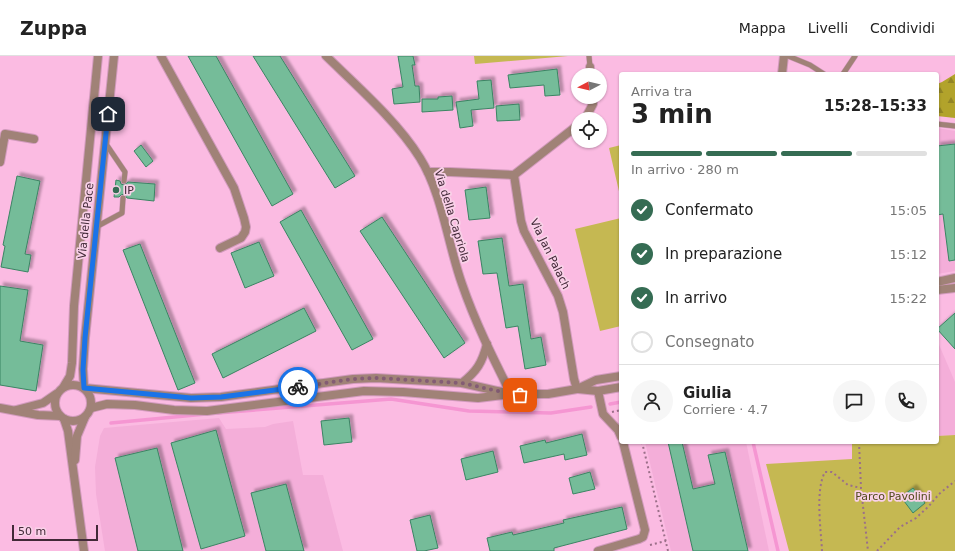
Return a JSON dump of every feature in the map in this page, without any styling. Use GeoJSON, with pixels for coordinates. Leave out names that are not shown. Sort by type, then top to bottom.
{"type":"FeatureCollection","features":[{"type":"Feature","properties":{"kind":"street","name":"Via della Pace"},"geometry":{"type":"LineString","coordinates":[[64,386],[70,376],[72,363],[74,306],[98,56]]}},
{"type":"Feature","properties":{"kind":"street","name":"Via della Pace"},"geometry":{"type":"LineString","coordinates":[[84,388],[84,359],[114,56]]}},
{"type":"Feature","properties":{"kind":"street"},"geometry":{"type":"LineString","coordinates":[[161,56],[234,188],[244,218],[245,232],[241,238],[220,248]]}},
{"type":"Feature","properties":{"kind":"street","name":"Via della Capriola"},"geometry":{"type":"LineString","coordinates":[[326,56],[375,104],[412,144],[428,172],[462,284],[486,344],[511,394]]}},
{"type":"Feature","properties":{"kind":"street"},"geometry":{"type":"LineString","coordinates":[[782,72],[784,56]]}},
{"type":"Feature","properties":{"kind":"street"},"geometry":{"type":"LineString","coordinates":[[428,172],[514,175],[571,130]]}},
{"type":"Feature","properties":{"kind":"street"},"geometry":{"type":"LineString","coordinates":[[0,162],[5,134],[34,139]]}},
{"type":"Feature","properties":{"kind":"street","name":"Via Jan Palach"},"geometry":{"type":"LineString","coordinates":[[514,175],[524,231],[558,296],[563,312],[577,389]]}},
{"type":"Feature","properties":{"kind":"street"},"geometry":{"type":"LineString","coordinates":[[939,282],[955,278]]}},
{"type":"Feature","properties":{"kind":"street"},"geometry":{"type":"LineString","coordinates":[[939,290],[955,288]]}},
{"type":"Feature","properties":{"kind":"street"},"geometry":{"type":"LineString","coordinates":[[462,383],[474,374],[480,366],[486,344]]}},
{"type":"Feature","properties":{"kind":"street"},"geometry":{"type":"LineString","coordinates":[[577,389],[596,380],[619,376]]}},
{"type":"Feature","properties":{"kind":"street"},"geometry":{"type":"LineString","coordinates":[[15,410],[43,403],[64,386],[74,384],[84,388],[191,398],[248,394],[360,378],[376,378],[462,383],[511,394]]}},
{"type":"Feature","properties":{"kind":"street"},"geometry":{"type":"LineString","coordinates":[[91,408],[107,404],[135,405],[174,410],[207,411],[364,391],[403,392],[478,398],[511,394],[548,394],[577,389],[598,390],[619,387]]}},
{"type":"Feature","properties":{"kind":"street"},"geometry":{"type":"LineString","coordinates":[[74,475],[77,436],[85,417],[91,408],[90,397],[84,388]]}},
{"type":"Feature","properties":{"kind":"street"},"geometry":{"type":"LineString","coordinates":[[598,390],[603,414],[619,433]]}},
{"type":"Feature","properties":{"kind":"street"},"geometry":{"type":"LineString","coordinates":[[56,394],[54,406],[62,417],[68,431],[84,551]]}},
{"type":"Feature","properties":{"kind":"street"},"geometry":{"type":"LineString","coordinates":[[0,408],[43,416],[62,417],[75,421],[85,417]]}},
{"type":"Feature","properties":{"kind":"street"},"geometry":{"type":"LineString","coordinates":[[598,551],[639,539],[642,537],[645,530],[624,444]]}},
{"type":"Feature","properties":{"kind":"lane"},"geometry":{"type":"LineString","coordinates":[[589,56],[590,68]]}},
{"type":"Feature","properties":{"kind":"lane"},"geometry":{"type":"LineString","coordinates":[[788,56],[810,65],[821,72]]}},
{"type":"Feature","properties":{"kind":"lane"},"geometry":{"type":"LineString","coordinates":[[844,72],[855,56]]}},
{"type":"Feature","properties":{"kind":"lane"},"geometry":{"type":"LineString","coordinates":[[939,124],[955,126]]}},
{"type":"Feature","properties":{"kind":"lane"},"geometry":{"type":"LineString","coordinates":[[105,143],[125,172],[124,181]]}},
{"type":"Feature","properties":{"kind":"lane"},"geometry":{"type":"LineString","coordinates":[[96,227],[122,213],[123,198]]}},
{"type":"Feature","properties":{"kind":"path"},"geometry":{"type":"LineString","coordinates":[[642,444],[668,551]]}},
{"type":"Feature","properties":{"kind":"path"},"geometry":{"type":"LineString","coordinates":[[859,444],[861,488],[868,551]]}},
{"type":"Feature","properties":{"kind":"path"},"geometry":{"type":"LineString","coordinates":[[822,551],[820,490],[822,478],[825,472],[832,472],[848,485],[861,488]]}},
{"type":"Feature","properties":{"kind":"path"},"geometry":{"type":"LineString","coordinates":[[877,551],[900,527],[916,518],[939,494],[955,481]]}},
{"type":"Feature","properties":{"kind":"path"},"geometry":{"type":"LineString","coordinates":[[647,545],[666,541]]}},
{"type":"Feature","properties":{"kind":"shaded area"},"geometry":{"type":"Polygon","coordinates":[[[939,128],[955,131],[955,271],[939,274],[939,128]]]}},
{"type":"Feature","properties":{"kind":"shaded area"},"geometry":{"type":"Polygon","coordinates":[[[939,345],[955,382],[955,435],[939,436],[939,345]]]}},
{"type":"Feature","properties":{"kind":"shaded area"},"geometry":{"type":"Polygon","coordinates":[[[219,418],[226,429],[265,427],[273,424],[293,421],[303,475],[323,475],[343,551],[105,551],[96,494],[95,467],[100,436],[104,428],[219,418]]]}},
{"type":"Feature","properties":{"kind":"shaded area"},"geometry":{"type":"Polygon","coordinates":[[[645,444],[746,444],[769,551],[671,551],[645,444]]]}},
{"type":"Feature","properties":{"kind":"green space"},"geometry":{"type":"Polygon","coordinates":[[[474,56],[568,56],[475,64],[474,56]]]}},
{"type":"Feature","properties":{"kind":"green space"},"geometry":{"type":"Polygon","coordinates":[[[955,74],[955,118],[939,116],[939,83],[955,74]]]}},
{"type":"Feature","properties":{"kind":"green space"},"geometry":{"type":"Polygon","coordinates":[[[619,146],[619,191],[609,148],[619,146]]]}},
{"type":"Feature","properties":{"kind":"green space"},"geometry":{"type":"Polygon","coordinates":[[[619,218],[619,326],[600,331],[575,229],[619,218]]]}},
{"type":"Feature","properties":{"kind":"green space","name":"Parco Pavolini"},"geometry":{"type":"Polygon","coordinates":[[[955,435],[955,551],[789,551],[766,464],[852,459],[852,444],[939,444],[939,436],[955,435]]]}},
{"type":"Feature","properties":{"kind":"building"},"geometry":{"type":"Polygon","coordinates":[[[188,56],[216,56],[293,194],[272,206],[188,56]]]}},
{"type":"Feature","properties":{"kind":"building"},"geometry":{"type":"Polygon","coordinates":[[[253,56],[280,56],[355,176],[335,188],[253,56]]]}},
{"type":"Feature","properties":{"kind":"building"},"geometry":{"type":"Polygon","coordinates":[[[398,56],[413,56],[415,65],[412,65],[415,86],[419,86],[420,102],[394,104],[392,89],[403,87],[398,56]]]}},
{"type":"Feature","properties":{"kind":"building"},"geometry":{"type":"Polygon","coordinates":[[[557,69],[560,95],[545,96],[544,85],[510,88],[508,75],[557,69]]]}},
{"type":"Feature","properties":{"kind":"building"},"geometry":{"type":"Polygon","coordinates":[[[491,80],[494,108],[471,110],[473,126],[460,128],[456,102],[479,99],[477,81],[491,80]]]}},
{"type":"Feature","properties":{"kind":"building"},"geometry":{"type":"Polygon","coordinates":[[[452,96],[453,110],[422,112],[422,99],[438,99],[438,97],[452,96]]]}},
{"type":"Feature","properties":{"kind":"building"},"geometry":{"type":"Polygon","coordinates":[[[519,104],[520,120],[497,121],[496,106],[519,104]]]}},
{"type":"Feature","properties":{"kind":"building"},"geometry":{"type":"Polygon","coordinates":[[[955,144],[955,260],[949,261],[943,214],[939,215],[939,146],[955,144]]]}},
{"type":"Feature","properties":{"kind":"building"},"geometry":{"type":"Polygon","coordinates":[[[141,145],[153,161],[146,167],[134,151],[141,145]]]}},
{"type":"Feature","properties":{"kind":"building"},"geometry":{"type":"Polygon","coordinates":[[[17,176],[40,181],[25,254],[31,255],[28,272],[1,267],[5,246],[3,245],[17,176]]]}},
{"type":"Feature","properties":{"kind":"building"},"geometry":{"type":"Polygon","coordinates":[[[116,180],[120,181],[121,184],[124,185],[128,182],[155,184],[154,201],[127,198],[124,194],[119,197],[114,197],[116,180]]]}},
{"type":"Feature","properties":{"kind":"building"},"geometry":{"type":"Polygon","coordinates":[[[486,187],[490,218],[469,220],[465,190],[486,187]]]}},
{"type":"Feature","properties":{"kind":"building"},"geometry":{"type":"Polygon","coordinates":[[[301,210],[373,339],[352,350],[280,222],[301,210]]]}},
{"type":"Feature","properties":{"kind":"building"},"geometry":{"type":"Polygon","coordinates":[[[382,217],[465,343],[444,358],[360,231],[382,217]]]}},
{"type":"Feature","properties":{"kind":"building"},"geometry":{"type":"Polygon","coordinates":[[[502,238],[509,286],[523,284],[531,339],[541,337],[546,365],[525,369],[518,326],[506,328],[497,273],[483,274],[478,241],[502,238]]]}},
{"type":"Feature","properties":{"kind":"building"},"geometry":{"type":"Polygon","coordinates":[[[259,242],[274,276],[245,288],[231,253],[259,242]]]}},
{"type":"Feature","properties":{"kind":"building"},"geometry":{"type":"Polygon","coordinates":[[[140,244],[195,383],[178,390],[123,250],[140,244]]]}},
{"type":"Feature","properties":{"kind":"building"},"geometry":{"type":"Polygon","coordinates":[[[0,286],[28,290],[20,341],[43,345],[36,391],[0,385],[0,286]]]}},
{"type":"Feature","properties":{"kind":"building"},"geometry":{"type":"Polygon","coordinates":[[[304,308],[316,331],[223,378],[212,354],[304,308]]]}},
{"type":"Feature","properties":{"kind":"building"},"geometry":{"type":"Polygon","coordinates":[[[955,313],[955,349],[939,331],[939,327],[955,313]]]}},
{"type":"Feature","properties":{"kind":"building"},"geometry":{"type":"Polygon","coordinates":[[[349,418],[352,442],[324,445],[321,421],[349,418]]]}},
{"type":"Feature","properties":{"kind":"building"},"geometry":{"type":"Polygon","coordinates":[[[216,430],[245,536],[201,549],[171,443],[216,430]]]}},
{"type":"Feature","properties":{"kind":"building"},"geometry":{"type":"Polygon","coordinates":[[[582,434],[587,455],[565,460],[564,454],[524,463],[520,446],[545,440],[546,443],[582,434]]]}},
{"type":"Feature","properties":{"kind":"building"},"geometry":{"type":"Polygon","coordinates":[[[668,444],[682,444],[693,489],[715,484],[708,455],[725,452],[748,551],[693,551],[668,444]]]}},
{"type":"Feature","properties":{"kind":"building"},"geometry":{"type":"Polygon","coordinates":[[[157,448],[183,551],[138,551],[115,458],[157,448]]]}},
{"type":"Feature","properties":{"kind":"building"},"geometry":{"type":"Polygon","coordinates":[[[493,451],[498,472],[466,480],[461,459],[493,451]]]}},
{"type":"Feature","properties":{"kind":"building"},"geometry":{"type":"Polygon","coordinates":[[[590,472],[595,489],[573,494],[569,478],[590,472]]]}},
{"type":"Feature","properties":{"kind":"building"},"geometry":{"type":"Polygon","coordinates":[[[286,484],[304,551],[266,551],[251,493],[286,484]]]}},
{"type":"Feature","properties":{"kind":"building"},"geometry":{"type":"Polygon","coordinates":[[[913,488],[925,503],[913,513],[901,497],[913,488]]]}},
{"type":"Feature","properties":{"kind":"building"},"geometry":{"type":"Polygon","coordinates":[[[622,507],[627,529],[554,548],[554,551],[490,551],[487,538],[512,532],[513,535],[564,523],[563,520],[622,507]]]}},
{"type":"Feature","properties":{"kind":"building"},"geometry":{"type":"Polygon","coordinates":[[[430,515],[438,548],[417,551],[410,520],[430,515]]]}},
{"type":"Feature","properties":{"kind":"waterway"},"geometry":{"type":"LineString","coordinates":[[218,413],[391,399],[469,411],[551,413],[591,407]]}},
{"type":"Feature","properties":{"kind":"waterway"},"geometry":{"type":"LineString","coordinates":[[610,404],[619,402]]}},
{"type":"Feature","properties":{"kind":"waterway"},"geometry":{"type":"LineString","coordinates":[[111,423],[206,414]]}},
{"type":"Feature","properties":{"kind":"waterway"},"geometry":{"type":"LineString","coordinates":[[753,444],[778,551]]}},
{"type":"Feature","properties":{"kind":"way so far"},"geometry":{"type":"LineString","coordinates":[[298,387],[360,378],[376,378],[462,383],[520,395]]}},
{"type":"Feature","properties":{"kind":"place","name":"IP"},"geometry":{"type":"Point","coordinates":[116,190]}},
{"type":"Feature","properties":{"kind":"route"},"geometry":{"type":"LineString","coordinates":[[108,114],[85,338],[83,370],[84,388],[191,398],[221,397],[298,387]]}}]}
